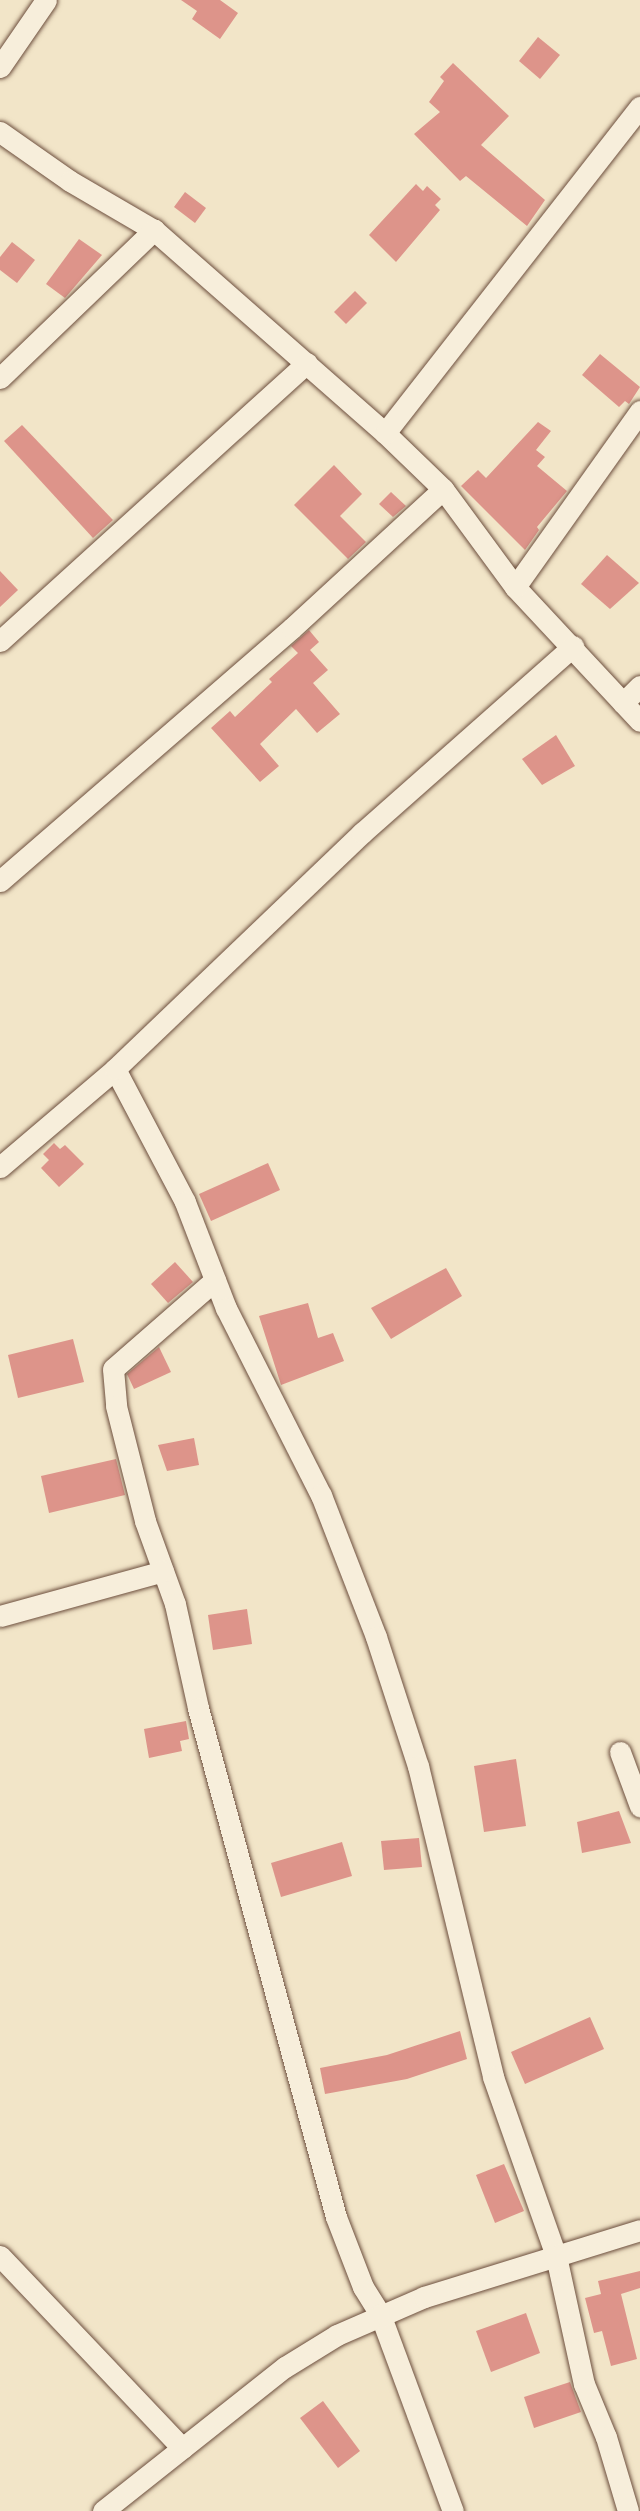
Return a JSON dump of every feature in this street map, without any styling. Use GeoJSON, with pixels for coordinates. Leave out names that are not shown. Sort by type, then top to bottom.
{"type":"FeatureCollection","features":[{"type":"Feature","properties":{"kind":"street"},"geometry":{"type":"LineString","coordinates":[[0,67],[46,0]]}},
{"type":"Feature","properties":{"kind":"street"},"geometry":{"type":"LineString","coordinates":[[385,433],[640,107]]}},
{"type":"Feature","properties":{"kind":"street"},"geometry":{"type":"LineString","coordinates":[[0,132],[70,181],[154,230],[385,433],[443,489],[515,587],[573,646],[640,721]]}},
{"type":"Feature","properties":{"kind":"street"},"geometry":{"type":"LineString","coordinates":[[0,378],[154,230]]}},
{"type":"Feature","properties":{"kind":"street"},"geometry":{"type":"LineString","coordinates":[[0,641],[307,362]]}},
{"type":"Feature","properties":{"kind":"street"},"geometry":{"type":"LineString","coordinates":[[515,587],[593,483],[640,411]]}},
{"type":"Feature","properties":{"kind":"street"},"geometry":{"type":"LineString","coordinates":[[0,881],[292,628],[443,489]]}},
{"type":"Feature","properties":{"kind":"street"},"geometry":{"type":"LineString","coordinates":[[0,1167],[115,1069],[362,833],[573,646]]}},
{"type":"Feature","properties":{"kind":"street"},"geometry":{"type":"LineString","coordinates":[[623,703],[640,686]]}},
{"type":"Feature","properties":{"kind":"street"},"geometry":{"type":"LineString","coordinates":[[115,1069],[185,1202],[215,1280],[321,1495],[376,1637],[418,1766],[493,2077],[556,2256],[584,2384],[631,2507]]}},
{"type":"Feature","properties":{"kind":"street"},"geometry":{"type":"LineString","coordinates":[[215,1280],[130,1351],[114,1369],[111,1380],[145,1521],[163,1571],[336,2217],[363,2287],[380,2314],[453,2511]]}},
{"type":"Feature","properties":{"kind":"street"},"geometry":{"type":"LineString","coordinates":[[0,1616],[163,1571]]}},
{"type":"Feature","properties":{"kind":"street"},"geometry":{"type":"LineString","coordinates":[[620,1752],[640,1806]]}},
{"type":"Feature","properties":{"kind":"street"},"geometry":{"type":"LineString","coordinates":[[103,2511],[285,2367],[380,2314],[640,2230]]}},
{"type":"Feature","properties":{"kind":"street"},"geometry":{"type":"LineString","coordinates":[[0,2256],[182,2448]]}},
{"type":"Feature","properties":{"kind":"building"},"geometry":{"type":"Polygon","coordinates":[[[181,0],[220,0],[238,13],[220,39],[192,19],[197,11],[181,0]]]}},
{"type":"Feature","properties":{"kind":"building"},"geometry":{"type":"Polygon","coordinates":[[[538,37],[560,55],[540,79],[519,61],[538,37]]]}},
{"type":"Feature","properties":{"kind":"building"},"geometry":{"type":"Polygon","coordinates":[[[453,63],[509,116],[481,145],[545,200],[527,226],[466,176],[460,181],[414,134],[440,112],[429,102],[444,81],[440,77],[453,63]]]}},
{"type":"Feature","properties":{"kind":"building"},"geometry":{"type":"Polygon","coordinates":[[[416,184],[423,191],[427,186],[441,199],[435,205],[440,210],[396,262],[369,235],[416,184]]]}},
{"type":"Feature","properties":{"kind":"building"},"geometry":{"type":"Polygon","coordinates":[[[185,192],[206,208],[195,223],[174,207],[185,192]]]}},
{"type":"Feature","properties":{"kind":"building"},"geometry":{"type":"Polygon","coordinates":[[[79,239],[102,255],[65,298],[46,284],[79,239]]]}},
{"type":"Feature","properties":{"kind":"building"},"geometry":{"type":"Polygon","coordinates":[[[12,242],[35,260],[17,283],[0,270],[0,257],[12,242]]]}},
{"type":"Feature","properties":{"kind":"building"},"geometry":{"type":"Polygon","coordinates":[[[355,291],[367,303],[346,324],[334,312],[355,291]]]}},
{"type":"Feature","properties":{"kind":"building"},"geometry":{"type":"Polygon","coordinates":[[[600,354],[640,387],[629,404],[625,401],[619,407],[582,375],[600,354]]]}},
{"type":"Feature","properties":{"kind":"building"},"geometry":{"type":"Polygon","coordinates":[[[538,422],[551,431],[536,450],[545,457],[537,466],[567,491],[537,527],[539,530],[525,550],[461,486],[478,470],[486,478],[538,422]]]}},
{"type":"Feature","properties":{"kind":"building"},"geometry":{"type":"Polygon","coordinates":[[[22,425],[113,520],[93,538],[4,441],[22,425]]]}},
{"type":"Feature","properties":{"kind":"building"},"geometry":{"type":"Polygon","coordinates":[[[334,465],[362,494],[340,516],[366,542],[348,559],[294,505],[334,465]]]}},
{"type":"Feature","properties":{"kind":"building"},"geometry":{"type":"Polygon","coordinates":[[[391,492],[406,506],[393,517],[379,504],[391,492]]]}},
{"type":"Feature","properties":{"kind":"building"},"geometry":{"type":"Polygon","coordinates":[[[607,555],[639,583],[610,609],[581,584],[607,555]]]}},
{"type":"Feature","properties":{"kind":"building"},"geometry":{"type":"Polygon","coordinates":[[[0,571],[18,590],[0,607],[0,571]]]}},
{"type":"Feature","properties":{"kind":"building"},"geometry":{"type":"Polygon","coordinates":[[[309,630],[319,642],[310,650],[328,670],[313,683],[340,714],[317,733],[296,709],[260,744],[279,766],[260,782],[211,728],[230,711],[235,717],[272,682],[269,679],[298,653],[291,646],[309,630]]]}},
{"type":"Feature","properties":{"kind":"building"},"geometry":{"type":"Polygon","coordinates":[[[556,735],[575,766],[542,785],[522,759],[556,735]]]}},
{"type":"Feature","properties":{"kind":"building"},"geometry":{"type":"Polygon","coordinates":[[[54,1143],[60,1149],[65,1145],[84,1164],[59,1187],[41,1168],[49,1160],[43,1154],[54,1143]]]}},
{"type":"Feature","properties":{"kind":"building"},"geometry":{"type":"Polygon","coordinates":[[[268,1163],[280,1190],[211,1221],[199,1194],[268,1163]]]}},
{"type":"Feature","properties":{"kind":"building"},"geometry":{"type":"Polygon","coordinates":[[[175,1262],[193,1282],[168,1303],[151,1284],[175,1262]]]}},
{"type":"Feature","properties":{"kind":"building"},"geometry":{"type":"Polygon","coordinates":[[[446,1268],[462,1296],[391,1339],[371,1308],[446,1268]]]}},
{"type":"Feature","properties":{"kind":"building"},"geometry":{"type":"Polygon","coordinates":[[[308,1303],[318,1338],[333,1333],[344,1361],[281,1385],[259,1316],[308,1303]]]}},
{"type":"Feature","properties":{"kind":"building"},"geometry":{"type":"Polygon","coordinates":[[[73,1339],[84,1382],[18,1398],[8,1355],[73,1339]]]}},
{"type":"Feature","properties":{"kind":"building"},"geometry":{"type":"Polygon","coordinates":[[[159,1347],[171,1372],[134,1389],[127,1374],[159,1347]]]}},
{"type":"Feature","properties":{"kind":"building"},"geometry":{"type":"Polygon","coordinates":[[[194,1438],[199,1465],[167,1471],[158,1445],[194,1438]]]}},
{"type":"Feature","properties":{"kind":"building"},"geometry":{"type":"Polygon","coordinates":[[[116,1459],[125,1495],[49,1513],[41,1476],[116,1459]]]}},
{"type":"Feature","properties":{"kind":"building"},"geometry":{"type":"Polygon","coordinates":[[[247,1609],[252,1644],[213,1650],[208,1615],[247,1609]]]}},
{"type":"Feature","properties":{"kind":"building"},"geometry":{"type":"Polygon","coordinates":[[[186,1721],[189,1739],[180,1741],[182,1751],[149,1758],[144,1729],[186,1721]]]}},
{"type":"Feature","properties":{"kind":"building"},"geometry":{"type":"Polygon","coordinates":[[[516,1759],[526,1826],[484,1832],[474,1766],[516,1759]]]}},
{"type":"Feature","properties":{"kind":"building"},"geometry":{"type":"Polygon","coordinates":[[[619,1811],[631,1843],[582,1853],[577,1822],[619,1811]]]}},
{"type":"Feature","properties":{"kind":"building"},"geometry":{"type":"Polygon","coordinates":[[[419,1838],[422,1867],[384,1870],[381,1841],[419,1838]]]}},
{"type":"Feature","properties":{"kind":"building"},"geometry":{"type":"Polygon","coordinates":[[[342,1842],[352,1876],[281,1897],[271,1863],[342,1842]]]}},
{"type":"Feature","properties":{"kind":"building"},"geometry":{"type":"Polygon","coordinates":[[[590,2017],[604,2049],[525,2084],[511,2052],[590,2017]]]}},
{"type":"Feature","properties":{"kind":"building"},"geometry":{"type":"Polygon","coordinates":[[[460,2031],[467,2059],[407,2079],[325,2094],[320,2068],[387,2055],[460,2031]]]}},
{"type":"Feature","properties":{"kind":"building"},"geometry":{"type":"Polygon","coordinates":[[[504,2164],[524,2211],[495,2223],[476,2175],[504,2164]]]}},
{"type":"Feature","properties":{"kind":"building"},"geometry":{"type":"Polygon","coordinates":[[[640,2271],[640,2288],[621,2294],[637,2359],[611,2366],[602,2331],[594,2333],[585,2298],[601,2294],[598,2281],[640,2271]]]}},
{"type":"Feature","properties":{"kind":"building"},"geometry":{"type":"Polygon","coordinates":[[[526,2313],[540,2353],[491,2372],[476,2331],[526,2313]]]}},
{"type":"Feature","properties":{"kind":"building"},"geometry":{"type":"Polygon","coordinates":[[[570,2382],[581,2412],[534,2428],[524,2397],[570,2382]]]}},
{"type":"Feature","properties":{"kind":"building"},"geometry":{"type":"Polygon","coordinates":[[[323,2401],[360,2451],[338,2468],[300,2418],[323,2401]]]}}]}
